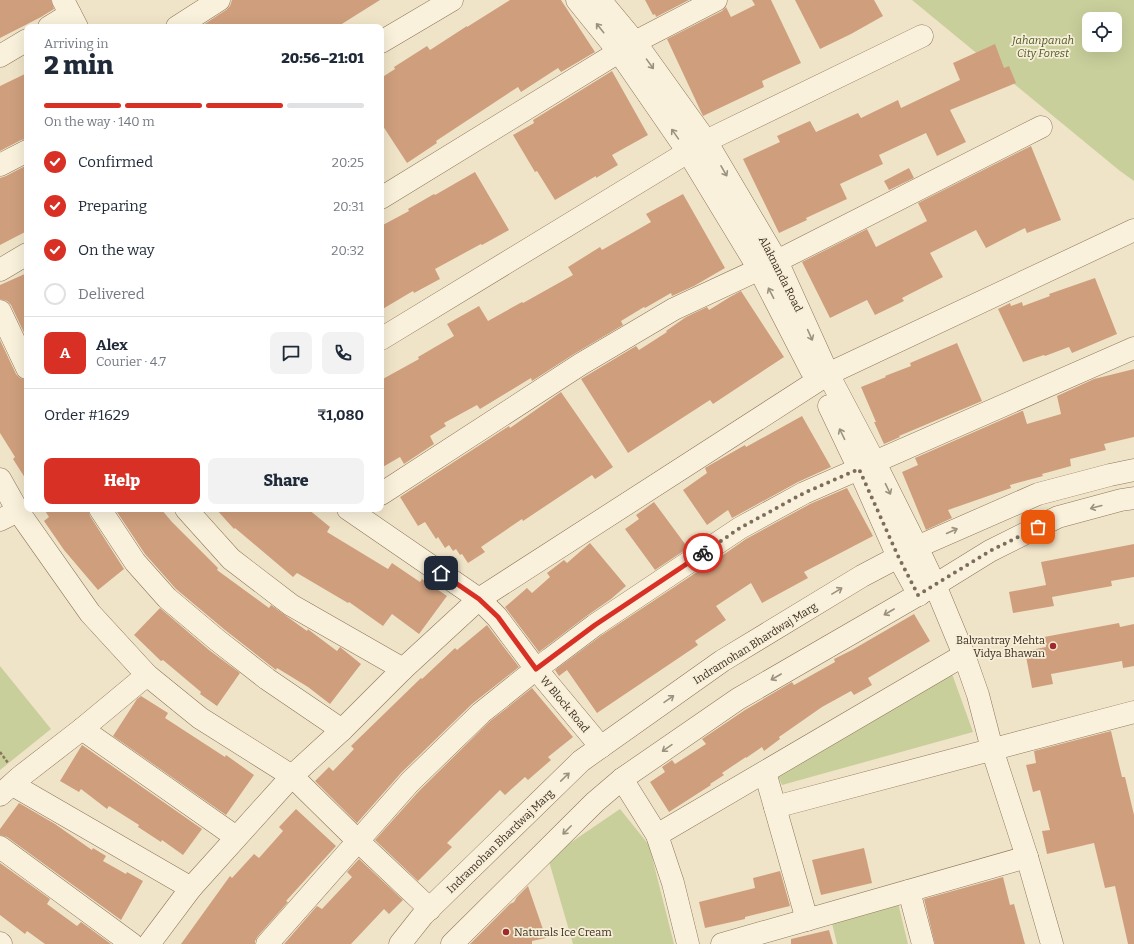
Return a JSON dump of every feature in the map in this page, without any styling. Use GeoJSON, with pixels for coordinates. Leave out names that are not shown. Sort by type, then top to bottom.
{"type":"FeatureCollection","features":[{"type":"Feature","properties":{"kind":"street"},"geometry":{"type":"LineString","coordinates":[[182,24],[219,0]]}},
{"type":"Feature","properties":{"kind":"street"},"geometry":{"type":"LineString","coordinates":[[384,40],[452,0]]}},
{"type":"Feature","properties":{"kind":"street"},"geometry":{"type":"LineString","coordinates":[[577,0],[627,47],[688,152],[768,265]]}},
{"type":"Feature","properties":{"kind":"street","name":"Alaknanda Road"},"geometry":{"type":"LineString","coordinates":[[600,0],[627,47],[706,141],[927,590],[964,655],[978,695],[992,749],[1052,944]]}},
{"type":"Feature","properties":{"kind":"street"},"geometry":{"type":"LineString","coordinates":[[384,196],[627,47],[716,0]]}},
{"type":"Feature","properties":{"kind":"street"},"geometry":{"type":"LineString","coordinates":[[54,24],[70,14]]}},
{"type":"Feature","properties":{"kind":"street"},"geometry":{"type":"LineString","coordinates":[[384,337],[706,141],[922,36]]}},
{"type":"Feature","properties":{"kind":"street"},"geometry":{"type":"LineString","coordinates":[[0,56],[24,42]]}},
{"type":"Feature","properties":{"kind":"street"},"geometry":{"type":"LineString","coordinates":[[384,492],[581,364],[667,313],[768,265],[1041,127]]}},
{"type":"Feature","properties":{"kind":"street"},"geometry":{"type":"LineString","coordinates":[[0,165],[24,153]]}},
{"type":"Feature","properties":{"kind":"street"},"geometry":{"type":"LineString","coordinates":[[149,944],[191,888],[292,776],[342,730],[403,669],[479,599],[822,378],[1134,230]]}},
{"type":"Feature","properties":{"kind":"street"},"geometry":{"type":"LineString","coordinates":[[0,270],[24,256]]}},
{"type":"Feature","properties":{"kind":"street"},"geometry":{"type":"LineString","coordinates":[[0,312],[24,362]]}},
{"type":"Feature","properties":{"kind":"street"},"geometry":{"type":"LineString","coordinates":[[267,944],[410,782],[481,713],[536,669],[595,625],[740,528],[804,493],[1134,348]]}},
{"type":"Feature","properties":{"kind":"street","name":"Indramohan Bhardwaj Marg"},"geometry":{"type":"LineString","coordinates":[[400,944],[423,915],[581,761],[722,661],[862,576],[908,552],[1038,494],[1134,470]]}},
{"type":"Feature","properties":{"kind":"street"},"geometry":{"type":"LineString","coordinates":[[0,479],[9,515],[90,613],[147,675],[200,718],[292,776],[430,909]]}},
{"type":"Feature","properties":{"kind":"street"},"geometry":{"type":"LineString","coordinates":[[452,944],[595,802],[622,779],[738,699],[927,590],[990,551],[1058,518],[1121,500],[1134,498]]}},
{"type":"Feature","properties":{"kind":"street"},"geometry":{"type":"LineString","coordinates":[[102,512],[135,562],[167,598],[267,679],[342,730]]}},
{"type":"Feature","properties":{"kind":"street"},"geometry":{"type":"LineString","coordinates":[[189,512],[231,559],[291,605],[403,669]]}},
{"type":"Feature","properties":{"kind":"street","name":"W Block Road"},"geometry":{"type":"LineString","coordinates":[[356,512],[479,599],[498,617],[536,669],[601,747]]}},
{"type":"Feature","properties":{"kind":"street"},"geometry":{"type":"LineString","coordinates":[[657,834],[964,655]]}},
{"type":"Feature","properties":{"kind":"street"},"geometry":{"type":"LineString","coordinates":[[147,675],[82,729],[20,777],[6,790],[191,888]]}},
{"type":"Feature","properties":{"kind":"street"},"geometry":{"type":"LineString","coordinates":[[775,807],[992,749],[1134,714]]}},
{"type":"Feature","properties":{"kind":"street"},"geometry":{"type":"LineString","coordinates":[[82,729],[236,837]]}},
{"type":"Feature","properties":{"kind":"street"},"geometry":{"type":"LineString","coordinates":[[765,772],[807,920]]}},
{"type":"Feature","properties":{"kind":"street"},"geometry":{"type":"LineString","coordinates":[[622,779],[657,834],[673,883],[688,944]]}},
{"type":"Feature","properties":{"kind":"street"},"geometry":{"type":"LineString","coordinates":[[0,846],[132,944]]}},
{"type":"Feature","properties":{"kind":"street"},"geometry":{"type":"LineString","coordinates":[[722,944],[1026,857]]}},
{"type":"Feature","properties":{"kind":"street"},"geometry":{"type":"LineString","coordinates":[[909,891],[923,944]]}},
{"type":"Feature","properties":{"kind":"green space","name":"Jahanpanah City Forest"},"geometry":{"type":"Polygon","coordinates":[[[912,0],[1134,0],[1134,181],[1120,171],[912,0]]]}},
{"type":"Feature","properties":{"kind":"green space"},"geometry":{"type":"Polygon","coordinates":[[[0,666],[51,729],[0,770],[0,666]]]}},
{"type":"Feature","properties":{"kind":"green space"},"geometry":{"type":"Polygon","coordinates":[[[951,671],[973,732],[782,785],[777,774],[951,671]]]}},
{"type":"Feature","properties":{"kind":"green space"},"geometry":{"type":"Polygon","coordinates":[[[620,809],[649,845],[674,944],[573,944],[548,858],[620,809]]]}},
{"type":"Feature","properties":{"kind":"green space"},"geometry":{"type":"Polygon","coordinates":[[[898,903],[908,944],[837,944],[832,923],[898,903]]]}},
{"type":"Feature","properties":{"kind":"building"},"geometry":{"type":"Polygon","coordinates":[[[0,0],[51,0],[54,9],[0,38],[0,0]]]}},
{"type":"Feature","properties":{"kind":"building"},"geometry":{"type":"Polygon","coordinates":[[[232,0],[380,0],[342,24],[205,24],[230,6],[232,0]]]}},
{"type":"Feature","properties":{"kind":"building"},"geometry":{"type":"Polygon","coordinates":[[[510,0],[561,0],[595,52],[561,72],[558,68],[521,92],[518,87],[436,141],[437,143],[407,163],[384,128],[384,76],[395,69],[394,67],[427,46],[430,50],[510,0]]]}},
{"type":"Feature","properties":{"kind":"building"},"geometry":{"type":"Polygon","coordinates":[[[645,0],[689,0],[656,17],[655,14],[653,15],[645,0]]]}},
{"type":"Feature","properties":{"kind":"building"},"geometry":{"type":"Polygon","coordinates":[[[752,0],[771,0],[801,63],[762,81],[764,87],[703,116],[667,39],[722,11],[726,7],[731,17],[755,5],[752,0]]]}},
{"type":"Feature","properties":{"kind":"building"},"geometry":{"type":"Polygon","coordinates":[[[795,0],[874,0],[883,16],[820,49],[795,0]]]}},
{"type":"Feature","properties":{"kind":"building"},"geometry":{"type":"Polygon","coordinates":[[[995,44],[1004,68],[1009,66],[1016,83],[950,110],[966,142],[937,156],[926,133],[879,155],[883,164],[840,184],[847,199],[806,218],[807,220],[779,233],[743,159],[780,142],[777,136],[810,121],[816,132],[858,113],[861,118],[898,100],[901,108],[960,80],[953,63],[995,44]]]}},
{"type":"Feature","properties":{"kind":"building"},"geometry":{"type":"Polygon","coordinates":[[[612,71],[648,135],[612,155],[618,165],[555,200],[537,171],[535,172],[513,135],[534,123],[533,120],[612,71]]]}},
{"type":"Feature","properties":{"kind":"building"},"geometry":{"type":"Polygon","coordinates":[[[24,74],[24,140],[0,151],[0,86],[24,74]]]}},
{"type":"Feature","properties":{"kind":"building"},"geometry":{"type":"Polygon","coordinates":[[[1031,146],[1061,220],[1027,233],[1025,228],[986,248],[976,230],[930,253],[943,277],[902,298],[904,301],[875,315],[867,300],[830,318],[802,262],[867,229],[876,247],[927,221],[918,203],[1031,146]]]}},
{"type":"Feature","properties":{"kind":"building"},"geometry":{"type":"Polygon","coordinates":[[[24,167],[24,233],[0,245],[0,178],[24,167]]]}},
{"type":"Feature","properties":{"kind":"building"},"geometry":{"type":"Polygon","coordinates":[[[909,168],[914,178],[889,190],[884,181],[909,168]]]}},
{"type":"Feature","properties":{"kind":"building"},"geometry":{"type":"Polygon","coordinates":[[[475,172],[509,230],[435,269],[440,279],[414,293],[413,291],[384,308],[384,224],[409,211],[408,209],[434,194],[435,195],[475,172]]]}},
{"type":"Feature","properties":{"kind":"building"},"geometry":{"type":"Polygon","coordinates":[[[683,194],[725,268],[694,286],[672,296],[671,293],[645,308],[644,307],[621,321],[623,325],[532,381],[531,378],[480,409],[477,405],[444,423],[446,426],[430,436],[434,444],[404,464],[400,457],[384,466],[384,378],[419,359],[418,357],[454,336],[447,324],[479,306],[488,321],[573,275],[568,267],[600,247],[602,250],[651,222],[646,214],[683,194]]]}},
{"type":"Feature","properties":{"kind":"building"},"geometry":{"type":"Polygon","coordinates":[[[24,274],[24,333],[11,305],[7,301],[0,299],[0,285],[24,274]]]}},
{"type":"Feature","properties":{"kind":"building"},"geometry":{"type":"Polygon","coordinates":[[[1095,278],[1117,334],[1072,353],[1069,347],[1023,362],[998,309],[1010,303],[1011,306],[1022,302],[1023,306],[1050,296],[1049,294],[1095,278]]]}},
{"type":"Feature","properties":{"kind":"building"},"geometry":{"type":"Polygon","coordinates":[[[741,291],[784,357],[713,404],[710,400],[628,453],[581,379],[636,346],[639,350],[667,332],[666,331],[686,317],[707,307],[709,310],[741,291]]]}},
{"type":"Feature","properties":{"kind":"building"},"geometry":{"type":"Polygon","coordinates":[[[0,340],[16,374],[20,378],[24,379],[24,476],[13,459],[15,457],[0,433],[0,340]]]}},
{"type":"Feature","properties":{"kind":"building"},"geometry":{"type":"Polygon","coordinates":[[[957,343],[982,401],[899,436],[900,437],[884,444],[861,387],[911,366],[910,363],[957,343]]]}},
{"type":"Feature","properties":{"kind":"building"},"geometry":{"type":"Polygon","coordinates":[[[1134,369],[1134,437],[1104,444],[1106,450],[1070,459],[1071,466],[1042,474],[1043,476],[1010,485],[1011,488],[948,510],[952,518],[926,530],[902,472],[918,465],[915,458],[1022,411],[1027,424],[1061,414],[1057,396],[1094,379],[1134,369]]]}},
{"type":"Feature","properties":{"kind":"building"},"geometry":{"type":"Polygon","coordinates":[[[561,392],[613,467],[595,479],[592,475],[523,521],[522,519],[481,547],[485,552],[468,563],[462,554],[460,555],[456,549],[453,551],[449,545],[445,548],[438,537],[436,539],[425,522],[418,526],[400,497],[509,426],[510,428],[561,392]]]}},
{"type":"Feature","properties":{"kind":"building"},"geometry":{"type":"Polygon","coordinates":[[[802,416],[831,467],[798,482],[732,518],[728,510],[707,525],[683,490],[707,473],[705,468],[745,445],[746,447],[802,416]]]}},
{"type":"Feature","properties":{"kind":"building"},"geometry":{"type":"Polygon","coordinates":[[[847,488],[873,536],[804,572],[808,578],[762,603],[751,583],[716,606],[726,620],[695,641],[698,645],[597,713],[567,670],[559,676],[555,670],[602,635],[746,539],[810,504],[847,488]]]}},
{"type":"Feature","properties":{"kind":"building"},"geometry":{"type":"Polygon","coordinates":[[[654,502],[688,548],[655,570],[625,529],[639,519],[636,515],[654,502]]]}},
{"type":"Feature","properties":{"kind":"building"},"geometry":{"type":"Polygon","coordinates":[[[46,512],[89,512],[124,569],[98,590],[64,550],[44,521],[49,517],[46,512]]]}},
{"type":"Feature","properties":{"kind":"building"},"geometry":{"type":"Polygon","coordinates":[[[117,512],[164,512],[218,568],[217,570],[269,608],[271,605],[307,631],[308,629],[337,651],[340,647],[361,664],[330,704],[308,687],[277,668],[276,670],[225,630],[176,589],[145,554],[117,512]]]}},
{"type":"Feature","properties":{"kind":"building"},"geometry":{"type":"Polygon","coordinates":[[[219,512],[312,512],[330,527],[327,532],[388,569],[392,563],[420,582],[422,579],[447,596],[419,634],[392,614],[383,626],[349,602],[348,603],[297,573],[293,577],[235,528],[234,529],[219,512]]]}},
{"type":"Feature","properties":{"kind":"building"},"geometry":{"type":"Polygon","coordinates":[[[590,543],[626,586],[611,599],[539,652],[505,607],[527,588],[532,593],[550,577],[547,573],[564,560],[567,563],[590,543]]]}},
{"type":"Feature","properties":{"kind":"building"},"geometry":{"type":"Polygon","coordinates":[[[1134,544],[1134,577],[1111,581],[1112,586],[1052,597],[1054,606],[1013,613],[1009,592],[1046,585],[1041,562],[1134,544]]]}},
{"type":"Feature","properties":{"kind":"building"},"geometry":{"type":"Polygon","coordinates":[[[160,608],[209,650],[240,673],[217,706],[200,694],[201,692],[163,660],[161,661],[134,635],[160,608]]]}},
{"type":"Feature","properties":{"kind":"building"},"geometry":{"type":"Polygon","coordinates":[[[914,614],[930,641],[868,678],[872,685],[854,695],[851,691],[822,707],[779,737],[780,739],[764,751],[762,747],[746,757],[722,773],[724,775],[710,784],[711,785],[669,812],[650,782],[665,772],[662,767],[672,760],[675,764],[706,744],[702,739],[745,710],[792,682],[794,685],[835,662],[834,659],[914,614]]]}},
{"type":"Feature","properties":{"kind":"building"},"geometry":{"type":"Polygon","coordinates":[[[1119,623],[1120,627],[1134,624],[1134,666],[1123,668],[1122,661],[1051,674],[1053,684],[1032,688],[1025,651],[1046,647],[1044,637],[1119,623]]]}},
{"type":"Feature","properties":{"kind":"building"},"geometry":{"type":"Polygon","coordinates":[[[487,625],[519,667],[472,704],[401,773],[357,823],[315,781],[329,767],[333,771],[354,749],[351,746],[421,678],[422,679],[455,648],[457,650],[487,625]]]}},
{"type":"Feature","properties":{"kind":"building"},"geometry":{"type":"Polygon","coordinates":[[[532,688],[573,737],[548,757],[551,760],[528,780],[525,777],[505,795],[500,790],[447,843],[452,847],[418,881],[375,840],[419,791],[489,722],[532,688]]]}},
{"type":"Feature","properties":{"kind":"building"},"geometry":{"type":"Polygon","coordinates":[[[141,696],[168,713],[165,718],[225,757],[226,755],[254,775],[226,815],[113,736],[137,699],[141,696]]]}},
{"type":"Feature","properties":{"kind":"building"},"geometry":{"type":"Polygon","coordinates":[[[1111,731],[1122,777],[1125,777],[1134,815],[1134,944],[1128,944],[1115,886],[1105,888],[1094,843],[1047,854],[1042,831],[1050,830],[1040,790],[1033,792],[1026,765],[1036,763],[1034,751],[1111,731]]]}},
{"type":"Feature","properties":{"kind":"building"},"geometry":{"type":"Polygon","coordinates":[[[82,745],[202,829],[183,855],[162,840],[161,842],[138,827],[139,825],[109,806],[107,809],[81,789],[79,792],[60,781],[82,745]]]}},
{"type":"Feature","properties":{"kind":"building"},"geometry":{"type":"Polygon","coordinates":[[[19,803],[55,824],[92,850],[93,848],[106,856],[103,861],[126,874],[127,872],[143,881],[121,920],[7,837],[0,835],[0,829],[19,803]]]}},
{"type":"Feature","properties":{"kind":"building"},"geometry":{"type":"Polygon","coordinates":[[[296,809],[336,846],[286,901],[288,902],[258,936],[255,944],[181,944],[230,876],[232,878],[254,854],[259,858],[283,831],[279,827],[296,809]]]}},
{"type":"Feature","properties":{"kind":"building"},"geometry":{"type":"Polygon","coordinates":[[[864,848],[872,883],[821,895],[812,860],[864,848]]]}},
{"type":"Feature","properties":{"kind":"building"},"geometry":{"type":"Polygon","coordinates":[[[359,859],[403,900],[389,914],[384,909],[351,944],[284,944],[317,906],[322,909],[352,877],[347,872],[359,859]]]}},
{"type":"Feature","properties":{"kind":"building"},"geometry":{"type":"Polygon","coordinates":[[[0,863],[50,899],[47,904],[77,926],[81,922],[111,944],[45,944],[27,931],[25,934],[0,915],[0,863]]]}},
{"type":"Feature","properties":{"kind":"building"},"geometry":{"type":"Polygon","coordinates":[[[780,871],[790,906],[745,917],[745,919],[705,928],[699,902],[755,888],[753,878],[780,871]]]}},
{"type":"Feature","properties":{"kind":"building"},"geometry":{"type":"Polygon","coordinates":[[[1003,877],[1010,905],[1014,904],[1025,944],[935,944],[924,899],[1003,877]]]}},
{"type":"Feature","properties":{"kind":"building"},"geometry":{"type":"Polygon","coordinates":[[[528,886],[546,938],[532,941],[532,944],[470,944],[510,904],[514,902],[528,886]]]}},
{"type":"Feature","properties":{"kind":"building"},"geometry":{"type":"Polygon","coordinates":[[[829,930],[833,944],[791,944],[791,939],[829,930]]]}},
{"type":"Feature","properties":{"kind":"way so far"},"geometry":{"type":"LineString","coordinates":[[703,553],[740,528],[804,493],[859,469],[898,556],[918,595],[990,551],[1038,527]]}},
{"type":"Feature","properties":{"kind":"place","name":"Balvantray Mehta Vidya Bhawan"},"geometry":{"type":"Point","coordinates":[1053,646]}},
{"type":"Feature","properties":{"kind":"place","name":"Naturals Ice Cream"},"geometry":{"type":"Point","coordinates":[506,932]}},
{"type":"Feature","properties":{"kind":"route"},"geometry":{"type":"LineString","coordinates":[[441,573],[479,599],[498,617],[536,669],[595,625],[703,553]]}}]}
